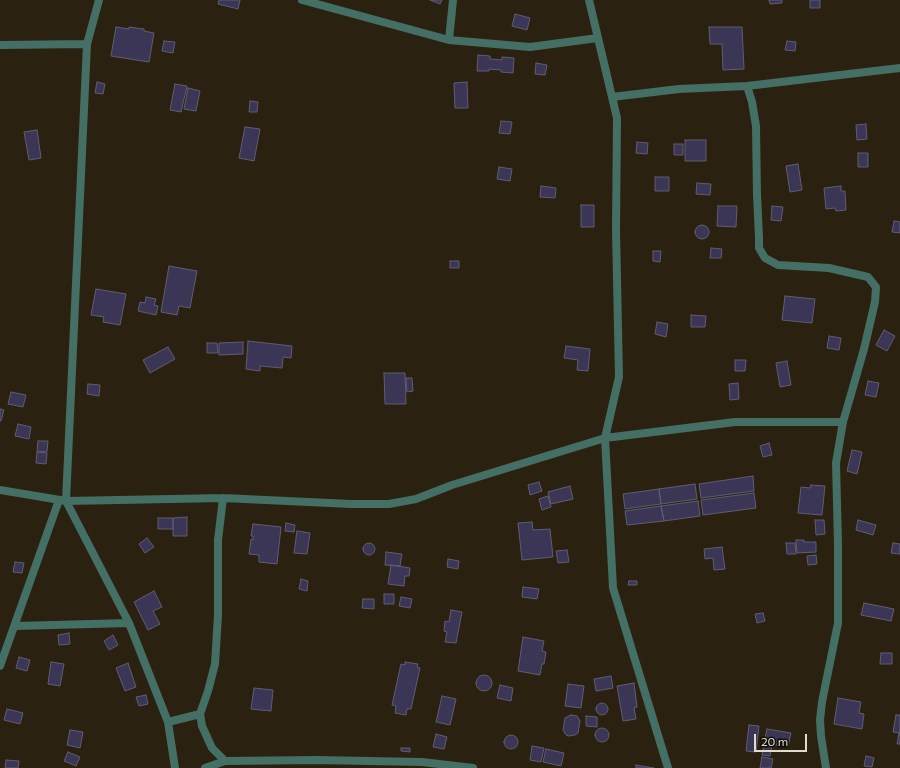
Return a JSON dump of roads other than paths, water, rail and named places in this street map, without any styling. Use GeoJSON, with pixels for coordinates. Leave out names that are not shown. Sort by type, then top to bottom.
{"type":"FeatureCollection","features":[{"type":"Feature","properties":{"kind":"street"},"geometry":{"type":"LineString","coordinates":[[0,666],[3,648],[15,626],[63,500],[87,44],[99,0]]}},
{"type":"Feature","properties":{"kind":"street"},"geometry":{"type":"LineString","coordinates":[[302,0],[449,40],[530,47],[598,38]]}},
{"type":"Feature","properties":{"kind":"street"},"geometry":{"type":"LineString","coordinates":[[449,40],[453,0]]}},
{"type":"Feature","properties":{"kind":"street"},"geometry":{"type":"LineString","coordinates":[[589,0],[617,118],[616,230],[619,377],[605,438],[613,588],[668,768]]}},
{"type":"Feature","properties":{"kind":"street"},"geometry":{"type":"LineString","coordinates":[[0,45],[87,44]]}},
{"type":"Feature","properties":{"kind":"street"},"geometry":{"type":"LineString","coordinates":[[612,98],[679,89],[747,86],[900,68]]}},
{"type":"Feature","properties":{"kind":"street"},"geometry":{"type":"LineString","coordinates":[[747,86],[752,102],[756,126],[758,237],[760,248],[765,258],[778,265],[829,268],[868,277],[876,286],[875,302],[844,422],[836,463],[838,623],[822,702],[820,720],[826,768]]}},
{"type":"Feature","properties":{"kind":"street"},"geometry":{"type":"LineString","coordinates":[[0,490],[63,500],[223,498],[351,504],[389,504],[416,499],[452,485],[605,438],[735,422],[844,422]]}},
{"type":"Feature","properties":{"kind":"street"},"geometry":{"type":"LineString","coordinates":[[223,498],[218,540],[218,614],[215,664],[200,714],[202,726],[212,748],[224,761]]}},
{"type":"Feature","properties":{"kind":"street"},"geometry":{"type":"LineString","coordinates":[[63,500],[129,623],[168,722],[175,768]]}},
{"type":"Feature","properties":{"kind":"street"},"geometry":{"type":"LineString","coordinates":[[15,626],[129,623]]}},
{"type":"Feature","properties":{"kind":"street"},"geometry":{"type":"LineString","coordinates":[[168,722],[200,714]]}},
{"type":"Feature","properties":{"kind":"street"},"geometry":{"type":"LineString","coordinates":[[205,768],[224,761],[317,764],[422,762],[473,768]]}}]}
